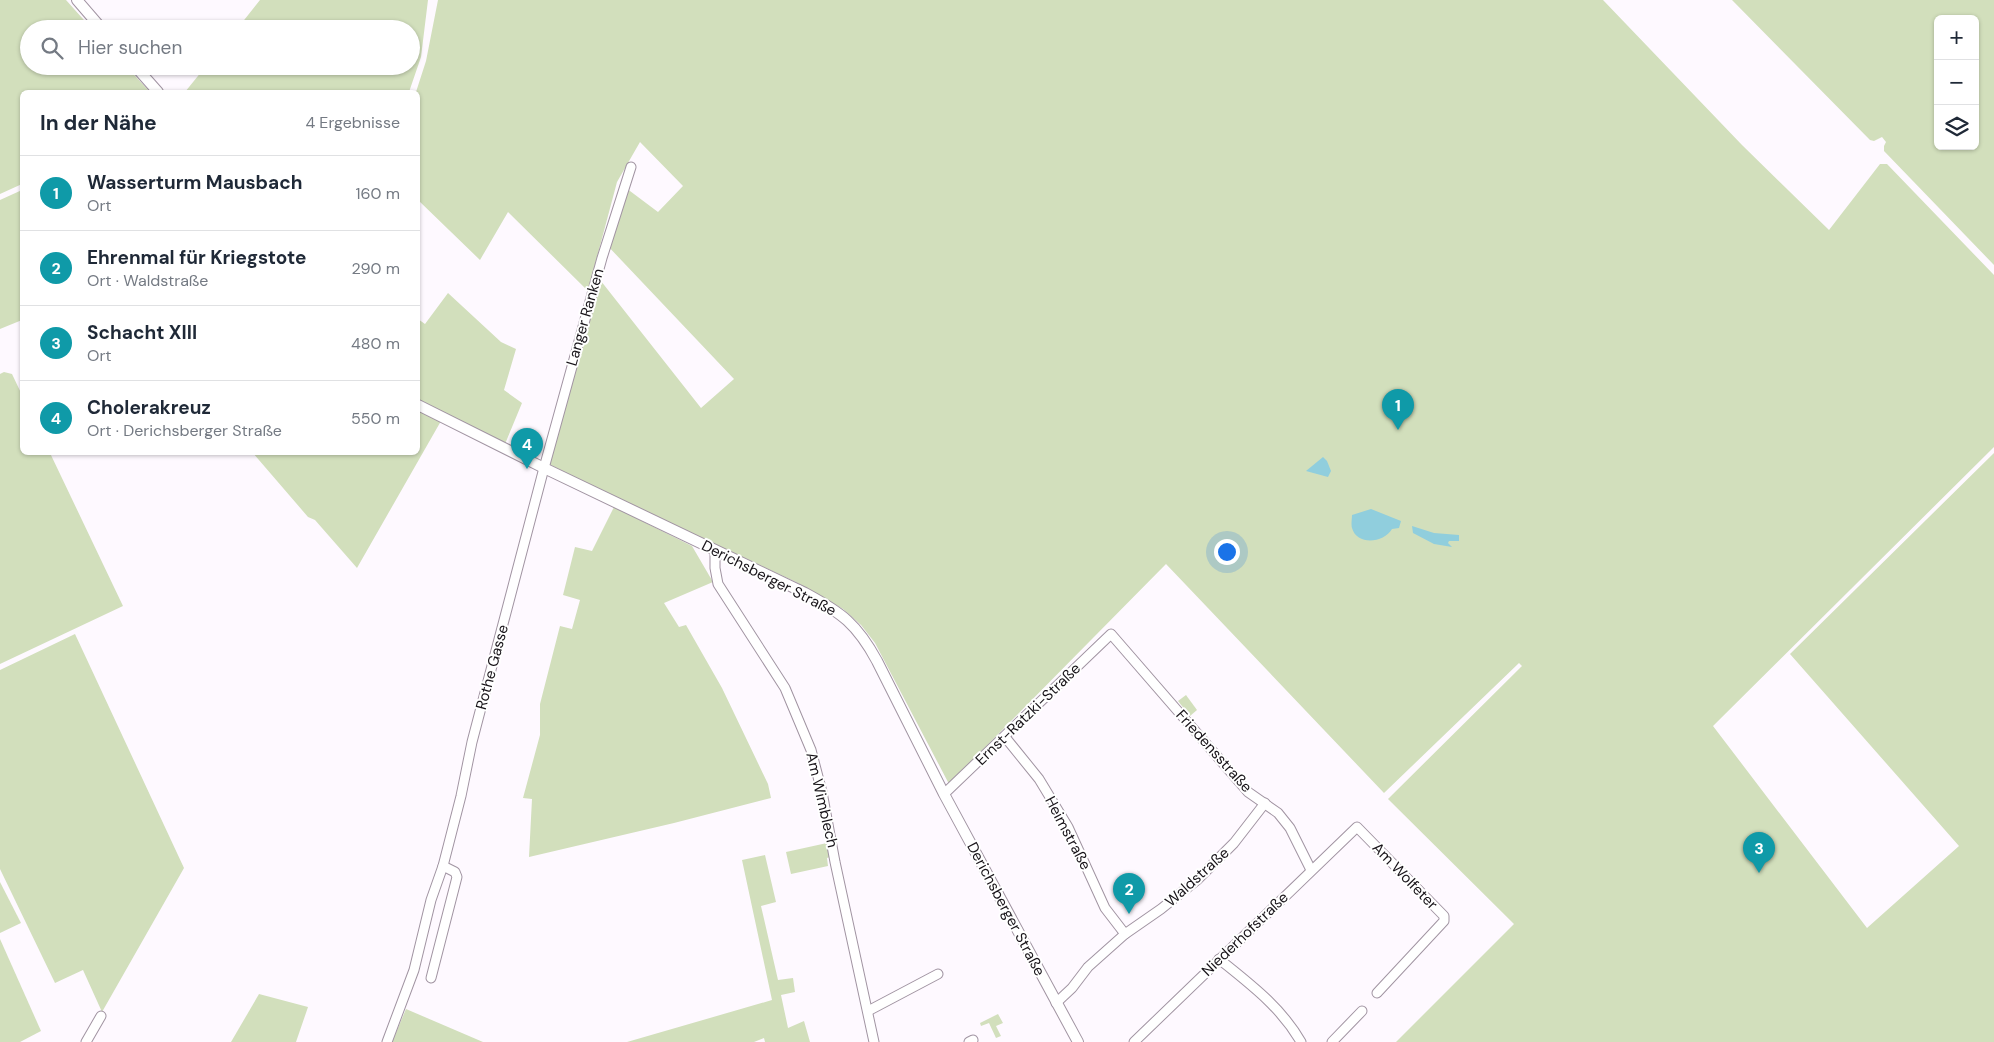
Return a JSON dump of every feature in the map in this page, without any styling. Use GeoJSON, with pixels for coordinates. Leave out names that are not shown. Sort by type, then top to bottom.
{"type":"FeatureCollection","features":[{"type":"Feature","properties":{"kind":"street"},"geometry":{"type":"LineString","coordinates":[[77,0],[94,20]]}},
{"type":"Feature","properties":{"kind":"street"},"geometry":{"type":"LineString","coordinates":[[143,75],[156,90]]}},
{"type":"Feature","properties":{"kind":"street","name":"Langer Ranken"},"geometry":{"type":"LineString","coordinates":[[544,468],[602,258],[631,167]]}},
{"type":"Feature","properties":{"kind":"street","name":"Derichsberger Straße"},"geometry":{"type":"LineString","coordinates":[[420,406],[825,604],[855,626],[877,661],[944,794],[1078,1042]]}},
{"type":"Feature","properties":{"kind":"street","name":"Rothe Gasse"},"geometry":{"type":"LineString","coordinates":[[387,1042],[414,970],[544,468]]}},
{"type":"Feature","properties":{"kind":"street","name":"Am Wimblech"},"geometry":{"type":"LineString","coordinates":[[715,550],[715,568],[718,584],[785,688],[811,750],[822,792],[835,862],[874,1042]]}},
{"type":"Feature","properties":{"kind":"street","name":"Ernst-Ratzki-Straße"},"geometry":{"type":"LineString","coordinates":[[944,794],[1111,634]]}},
{"type":"Feature","properties":{"kind":"street","name":"Friedensstraße"},"geometry":{"type":"LineString","coordinates":[[1111,634],[1248,792],[1278,813],[1290,828],[1310,870]]}},
{"type":"Feature","properties":{"kind":"street","name":"Heimstraße"},"geometry":{"type":"LineString","coordinates":[[1005,737],[1049,795],[1068,827],[1105,908],[1125,934]]}},
{"type":"Feature","properties":{"kind":"street","name":"Waldstraße"},"geometry":{"type":"LineString","coordinates":[[1056,1003],[1072,988],[1088,967],[1125,934],[1161,910],[1197,880],[1234,844],[1265,803]]}},
{"type":"Feature","properties":{"kind":"street","name":"Niederhofstraße"},"geometry":{"type":"LineString","coordinates":[[1134,1042],[1310,870],[1357,827]]}},
{"type":"Feature","properties":{"kind":"street","name":"Am Wolfeter"},"geometry":{"type":"LineString","coordinates":[[1357,827],[1444,916],[1444,921],[1377,993]]}},
{"type":"Feature","properties":{"kind":"street"},"geometry":{"type":"LineString","coordinates":[[432,978],[457,877],[455,872],[442,866]]}},
{"type":"Feature","properties":{"kind":"street"},"geometry":{"type":"LineString","coordinates":[[1219,959],[1270,1002],[1292,1027],[1301,1042]]}},
{"type":"Feature","properties":{"kind":"street"},"geometry":{"type":"LineString","coordinates":[[868,1011],[938,974]]}},
{"type":"Feature","properties":{"kind":"street"},"geometry":{"type":"LineString","coordinates":[[1332,1042],[1362,1011]]}},
{"type":"Feature","properties":{"kind":"street"},"geometry":{"type":"LineString","coordinates":[[86,1042],[101,1016]]}},
{"type":"Feature","properties":{"kind":"green space"},"geometry":{"type":"Polygon","coordinates":[[[0,0],[66,0],[84,20],[20,20],[20,75],[134,75],[148,90],[20,90],[20,185],[0,194],[0,0]]]}},
{"type":"Feature","properties":{"kind":"green space"},"geometry":{"type":"Polygon","coordinates":[[[260,0],[428,0],[420,60],[420,20],[244,20],[260,0]]]}},
{"type":"Feature","properties":{"kind":"green space"},"geometry":{"type":"Polygon","coordinates":[[[438,0],[1603,0],[1742,145],[1829,230],[1880,164],[1887,164],[1994,275],[1994,447],[1713,726],[1867,928],[1959,846],[1790,654],[1994,453],[1994,1042],[1396,1042],[1514,924],[1388,799],[1522,666],[1519,663],[1384,793],[1166,564],[949,784],[875,643],[861,625],[843,609],[796,582],[607,494],[549,464],[597,276],[701,408],[734,379],[605,243],[626,188],[658,212],[683,186],[640,142],[617,182],[588,291],[508,212],[480,260],[420,202],[420,90],[417,90],[426,61],[438,0]]]}},
{"type":"Feature","properties":{"kind":"green space"},"geometry":{"type":"Polygon","coordinates":[[[1732,0],[1994,0],[1994,265],[1884,151],[1886,142],[1882,137],[1874,141],[1870,140],[1732,0]]]}},
{"type":"Feature","properties":{"kind":"green space"},"geometry":{"type":"Polygon","coordinates":[[[199,75],[415,75],[410,90],[187,90],[199,75]]]}},
{"type":"Feature","properties":{"kind":"green space"},"geometry":{"type":"Polygon","coordinates":[[[20,191],[20,321],[0,329],[0,200],[20,191]]]}},
{"type":"Feature","properties":{"kind":"green space"},"geometry":{"type":"Polygon","coordinates":[[[448,293],[501,342],[516,349],[504,390],[522,403],[505,444],[420,400],[420,320],[425,324],[448,293]]]}},
{"type":"Feature","properties":{"kind":"green space"},"geometry":{"type":"Polygon","coordinates":[[[4,372],[12,374],[20,391],[20,455],[51,455],[123,606],[0,664],[0,374],[4,372]]]}},
{"type":"Feature","properties":{"kind":"green space"},"geometry":{"type":"Polygon","coordinates":[[[420,411],[441,421],[357,568],[315,520],[308,517],[255,455],[420,455],[420,411]]]}},
{"type":"Feature","properties":{"kind":"green space"},"geometry":{"type":"Polygon","coordinates":[[[614,507],[692,546],[713,582],[664,603],[679,627],[686,625],[722,688],[768,784],[771,798],[529,857],[532,799],[523,798],[540,735],[540,704],[560,626],[572,629],[580,600],[563,595],[575,547],[592,551],[614,507]]]}},
{"type":"Feature","properties":{"kind":"green space"},"geometry":{"type":"Polygon","coordinates":[[[75,634],[184,868],[102,1012],[83,970],[55,983],[0,869],[0,670],[75,634]]]}},
{"type":"Feature","properties":{"kind":"green space"},"geometry":{"type":"Polygon","coordinates":[[[1186,695],[1197,710],[1190,716],[1178,701],[1186,695]]]}},
{"type":"Feature","properties":{"kind":"green space"},"geometry":{"type":"Polygon","coordinates":[[[827,843],[830,857],[827,858],[828,866],[791,874],[786,852],[827,843]]]}},
{"type":"Feature","properties":{"kind":"green space"},"geometry":{"type":"Polygon","coordinates":[[[765,855],[776,902],[761,906],[778,980],[793,978],[795,992],[781,995],[788,1028],[804,1021],[810,1042],[765,1042],[764,1038],[754,1042],[627,1042],[772,1000],[742,860],[765,855]]]}},
{"type":"Feature","properties":{"kind":"green space"},"geometry":{"type":"Polygon","coordinates":[[[0,882],[21,923],[0,933],[0,882]]]}},
{"type":"Feature","properties":{"kind":"green space"},"geometry":{"type":"Polygon","coordinates":[[[0,939],[41,1031],[20,1042],[0,1042],[0,939]]]}},
{"type":"Feature","properties":{"kind":"green space"},"geometry":{"type":"Polygon","coordinates":[[[259,994],[308,1007],[296,1042],[231,1042],[259,994]]]}},
{"type":"Feature","properties":{"kind":"green space"},"geometry":{"type":"Polygon","coordinates":[[[406,1009],[483,1042],[392,1042],[406,1009]]]}},
{"type":"Feature","properties":{"kind":"green space"},"geometry":{"type":"Polygon","coordinates":[[[998,1014],[1003,1023],[996,1026],[1001,1036],[996,1038],[989,1023],[981,1026],[980,1023],[998,1014]]]}},
{"type":"Feature","properties":{"kind":"water"},"geometry":{"type":"Polygon","coordinates":[[[1323,457],[1331,471],[1328,477],[1306,471],[1323,457]]]}},
{"type":"Feature","properties":{"kind":"water"},"geometry":{"type":"Polygon","coordinates":[[[1371,509],[1401,521],[1399,528],[1392,529],[1388,534],[1377,540],[1359,538],[1352,528],[1352,515],[1371,509]]]}},
{"type":"Feature","properties":{"kind":"water"},"geometry":{"type":"Polygon","coordinates":[[[1412,526],[1434,533],[1459,535],[1459,541],[1449,541],[1448,543],[1452,547],[1434,544],[1413,533],[1412,526]]]}},
{"type":"Feature","properties":{"kind":"place","name":"Wasserturm Mausbach"},"geometry":{"type":"Point","coordinates":[1398,430]}},
{"type":"Feature","properties":{"kind":"place","name":"Cholerakreuz"},"geometry":{"type":"Point","coordinates":[527,469]}},
{"type":"Feature","properties":{"kind":"place","name":"Schacht XIII"},"geometry":{"type":"Point","coordinates":[1759,873]}},
{"type":"Feature","properties":{"kind":"place","name":"Ehrenmal für Kriegstote"},"geometry":{"type":"Point","coordinates":[1129,914]}}]}
